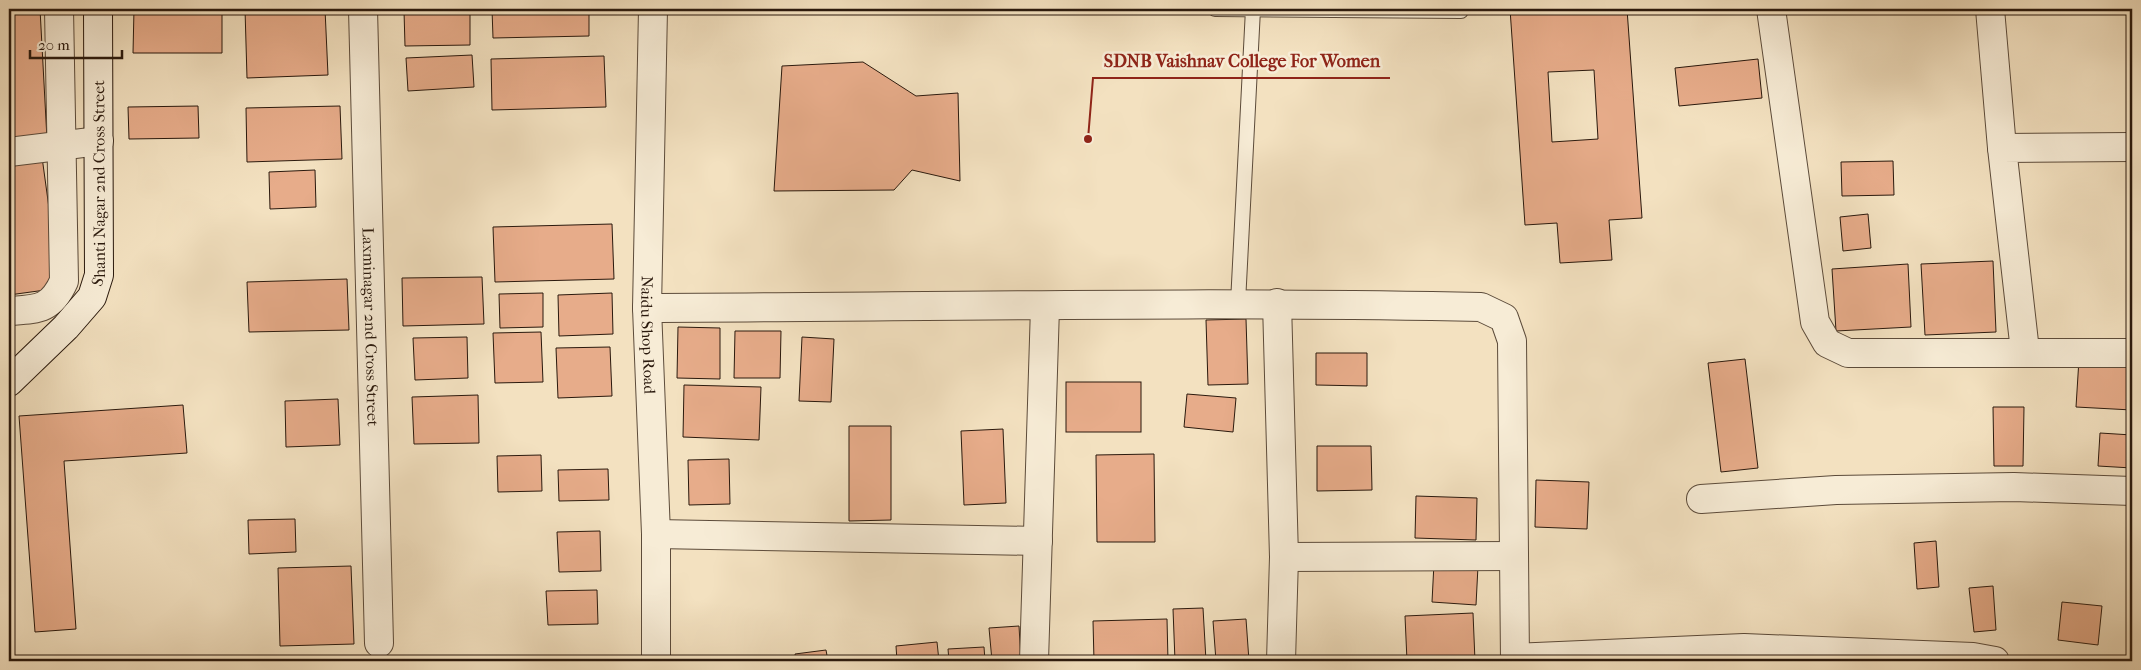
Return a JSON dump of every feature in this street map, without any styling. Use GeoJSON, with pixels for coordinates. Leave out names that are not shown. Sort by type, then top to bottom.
{"type":"FeatureCollection","features":[{"type":"Feature","properties":{"kind":"street"},"geometry":{"type":"LineString","coordinates":[[9,311],[36,309],[49,304],[57,296],[64,281],[59,9]]}},
{"type":"Feature","properties":{"kind":"street","name":"Shanti Nagar 2nd Cross Street"},"geometry":{"type":"LineString","coordinates":[[9,382],[66,327],[92,297],[99,275],[98,9]]}},
{"type":"Feature","properties":{"kind":"street","name":"Laxminagar 2nd Cross Street"},"geometry":{"type":"LineString","coordinates":[[363,9],[378,643]]}},
{"type":"Feature","properties":{"kind":"street","name":"Naidu Shop Road"},"geometry":{"type":"LineString","coordinates":[[653,9],[647,308],[656,534],[656,661]]}},
{"type":"Feature","properties":{"kind":"street"},"geometry":{"type":"LineString","coordinates":[[1771,9],[1815,322],[1826,343],[1848,353],[2132,352]]}},
{"type":"Feature","properties":{"kind":"street"},"geometry":{"type":"LineString","coordinates":[[1990,9],[2002,148],[2025,351]]}},
{"type":"Feature","properties":{"kind":"street"},"geometry":{"type":"LineString","coordinates":[[9,152],[99,141]]}},
{"type":"Feature","properties":{"kind":"street"},"geometry":{"type":"LineString","coordinates":[[2002,148],[2132,147]]}},
{"type":"Feature","properties":{"kind":"street"},"geometry":{"type":"LineString","coordinates":[[647,308],[1045,307],[1238,303],[1481,307],[1504,318],[1512,340],[1515,660],[1723,655],[1744,648],[1963,657],[1995,661]]}},
{"type":"Feature","properties":{"kind":"street"},"geometry":{"type":"LineString","coordinates":[[1277,303],[1284,557],[1281,661]]}},
{"type":"Feature","properties":{"kind":"street"},"geometry":{"type":"LineString","coordinates":[[1034,661],[1045,307]]}},
{"type":"Feature","properties":{"kind":"street"},"geometry":{"type":"LineString","coordinates":[[1701,499],[1846,490],[2014,487],[2132,491]]}},
{"type":"Feature","properties":{"kind":"street"},"geometry":{"type":"LineString","coordinates":[[656,534],[1038,541]]}},
{"type":"Feature","properties":{"kind":"street"},"geometry":{"type":"LineString","coordinates":[[1284,557],[1514,556]]}},
{"type":"Feature","properties":{"kind":"lane"},"geometry":{"type":"LineString","coordinates":[[1215,9],[1460,12]]}},
{"type":"Feature","properties":{"kind":"lane"},"geometry":{"type":"LineString","coordinates":[[1238,303],[1253,9]]}},
{"type":"Feature","properties":{"kind":"building"},"geometry":{"type":"Polygon","coordinates":[[[9,9],[40,9],[47,139],[9,141],[9,9]]]}},
{"type":"Feature","properties":{"kind":"building"},"geometry":{"type":"Polygon","coordinates":[[[134,9],[222,9],[222,53],[133,53],[134,9]]]}},
{"type":"Feature","properties":{"kind":"building"},"geometry":{"type":"Polygon","coordinates":[[[245,9],[325,9],[328,75],[247,78],[245,9]]]}},
{"type":"Feature","properties":{"kind":"building"},"geometry":{"type":"Polygon","coordinates":[[[492,9],[589,9],[589,36],[493,38],[492,9]]]}},
{"type":"Feature","properties":{"kind":"building"},"geometry":{"type":"Polygon","coordinates":[[[1510,9],[1627,9],[1642,218],[1609,220],[1612,260],[1560,263],[1557,223],[1525,225],[1510,9]],[[1594,70],[1548,72],[1552,142],[1598,139],[1594,70]]]}},
{"type":"Feature","properties":{"kind":"building"},"geometry":{"type":"Polygon","coordinates":[[[470,10],[470,45],[405,46],[404,11],[470,10]]]}},
{"type":"Feature","properties":{"kind":"building"},"geometry":{"type":"Polygon","coordinates":[[[472,55],[474,87],[408,91],[406,58],[472,55]]]}},
{"type":"Feature","properties":{"kind":"building"},"geometry":{"type":"Polygon","coordinates":[[[604,56],[606,107],[492,110],[491,59],[604,56]]]}},
{"type":"Feature","properties":{"kind":"building"},"geometry":{"type":"Polygon","coordinates":[[[1758,59],[1762,98],[1679,106],[1675,68],[1758,59]]]}},
{"type":"Feature","properties":{"kind":"building"},"geometry":{"type":"Polygon","coordinates":[[[863,62],[916,96],[958,93],[960,181],[912,170],[894,190],[774,191],[782,66],[863,62]]]}},
{"type":"Feature","properties":{"kind":"building"},"geometry":{"type":"Polygon","coordinates":[[[198,106],[199,138],[129,139],[128,107],[198,106]]]}},
{"type":"Feature","properties":{"kind":"building"},"geometry":{"type":"Polygon","coordinates":[[[340,106],[342,159],[247,162],[246,108],[340,106]]]}},
{"type":"Feature","properties":{"kind":"building"},"geometry":{"type":"Polygon","coordinates":[[[42,157],[60,288],[9,295],[9,162],[42,157]]]}},
{"type":"Feature","properties":{"kind":"building"},"geometry":{"type":"Polygon","coordinates":[[[1893,161],[1894,195],[1842,196],[1841,162],[1893,161]]]}},
{"type":"Feature","properties":{"kind":"building"},"geometry":{"type":"Polygon","coordinates":[[[315,170],[316,207],[270,209],[269,172],[315,170]]]}},
{"type":"Feature","properties":{"kind":"building"},"geometry":{"type":"Polygon","coordinates":[[[1868,214],[1871,248],[1843,251],[1840,217],[1868,214]]]}},
{"type":"Feature","properties":{"kind":"building"},"geometry":{"type":"Polygon","coordinates":[[[612,224],[614,279],[495,282],[493,227],[612,224]]]}},
{"type":"Feature","properties":{"kind":"building"},"geometry":{"type":"Polygon","coordinates":[[[1993,261],[1996,332],[1925,335],[1921,264],[1993,261]]]}},
{"type":"Feature","properties":{"kind":"building"},"geometry":{"type":"Polygon","coordinates":[[[1908,264],[1911,327],[1836,331],[1832,269],[1908,264]]]}},
{"type":"Feature","properties":{"kind":"building"},"geometry":{"type":"Polygon","coordinates":[[[482,277],[484,324],[403,326],[402,278],[482,277]]]}},
{"type":"Feature","properties":{"kind":"building"},"geometry":{"type":"Polygon","coordinates":[[[347,279],[349,330],[249,332],[247,282],[347,279]]]}},
{"type":"Feature","properties":{"kind":"building"},"geometry":{"type":"Polygon","coordinates":[[[543,293],[543,327],[500,328],[499,294],[543,293]]]}},
{"type":"Feature","properties":{"kind":"building"},"geometry":{"type":"Polygon","coordinates":[[[612,293],[613,334],[559,336],[558,295],[612,293]]]}},
{"type":"Feature","properties":{"kind":"building"},"geometry":{"type":"Polygon","coordinates":[[[1246,319],[1248,384],[1208,385],[1206,320],[1246,319]]]}},
{"type":"Feature","properties":{"kind":"building"},"geometry":{"type":"Polygon","coordinates":[[[678,327],[720,328],[720,379],[677,378],[678,327]]]}},
{"type":"Feature","properties":{"kind":"building"},"geometry":{"type":"Polygon","coordinates":[[[735,331],[781,331],[780,378],[734,378],[735,331]]]}},
{"type":"Feature","properties":{"kind":"building"},"geometry":{"type":"Polygon","coordinates":[[[541,332],[543,382],[495,383],[493,333],[541,332]]]}},
{"type":"Feature","properties":{"kind":"building"},"geometry":{"type":"Polygon","coordinates":[[[467,337],[468,378],[415,380],[413,338],[467,337]]]}},
{"type":"Feature","properties":{"kind":"building"},"geometry":{"type":"Polygon","coordinates":[[[802,337],[834,339],[831,402],[799,401],[802,337]]]}},
{"type":"Feature","properties":{"kind":"building"},"geometry":{"type":"Polygon","coordinates":[[[610,347],[612,396],[558,398],[556,348],[610,347]]]}},
{"type":"Feature","properties":{"kind":"building"},"geometry":{"type":"Polygon","coordinates":[[[1316,353],[1367,353],[1367,386],[1316,385],[1316,353]]]}},
{"type":"Feature","properties":{"kind":"building"},"geometry":{"type":"Polygon","coordinates":[[[1745,359],[1758,468],[1721,472],[1708,363],[1745,359]]]}},
{"type":"Feature","properties":{"kind":"building"},"geometry":{"type":"Polygon","coordinates":[[[2079,359],[2132,361],[2132,410],[2076,407],[2079,359]]]}},
{"type":"Feature","properties":{"kind":"building"},"geometry":{"type":"Polygon","coordinates":[[[1066,382],[1141,382],[1141,432],[1066,432],[1066,382]]]}},
{"type":"Feature","properties":{"kind":"building"},"geometry":{"type":"Polygon","coordinates":[[[684,385],[761,387],[759,440],[683,437],[684,385]]]}},
{"type":"Feature","properties":{"kind":"building"},"geometry":{"type":"Polygon","coordinates":[[[1187,394],[1236,398],[1233,432],[1184,427],[1187,394]]]}},
{"type":"Feature","properties":{"kind":"building"},"geometry":{"type":"Polygon","coordinates":[[[478,395],[479,443],[414,444],[412,397],[478,395]]]}},
{"type":"Feature","properties":{"kind":"building"},"geometry":{"type":"Polygon","coordinates":[[[338,399],[340,445],[286,447],[285,401],[338,399]]]}},
{"type":"Feature","properties":{"kind":"building"},"geometry":{"type":"Polygon","coordinates":[[[183,405],[187,453],[64,461],[76,629],[35,632],[19,416],[183,405]]]}},
{"type":"Feature","properties":{"kind":"building"},"geometry":{"type":"Polygon","coordinates":[[[1993,407],[2024,407],[2023,466],[1994,466],[1993,407]]]}},
{"type":"Feature","properties":{"kind":"building"},"geometry":{"type":"Polygon","coordinates":[[[849,426],[891,426],[891,520],[849,521],[849,426]]]}},
{"type":"Feature","properties":{"kind":"building"},"geometry":{"type":"Polygon","coordinates":[[[1003,429],[1006,503],[964,505],[961,431],[1003,429]]]}},
{"type":"Feature","properties":{"kind":"building"},"geometry":{"type":"Polygon","coordinates":[[[2100,433],[2132,435],[2132,468],[2098,466],[2100,433]]]}},
{"type":"Feature","properties":{"kind":"building"},"geometry":{"type":"Polygon","coordinates":[[[1317,446],[1371,446],[1372,490],[1317,491],[1317,446]]]}},
{"type":"Feature","properties":{"kind":"building"},"geometry":{"type":"Polygon","coordinates":[[[1154,454],[1155,542],[1097,542],[1096,455],[1154,454]]]}},
{"type":"Feature","properties":{"kind":"building"},"geometry":{"type":"Polygon","coordinates":[[[541,455],[542,491],[498,492],[497,456],[541,455]]]}},
{"type":"Feature","properties":{"kind":"building"},"geometry":{"type":"Polygon","coordinates":[[[729,459],[730,504],[689,505],[688,460],[729,459]]]}},
{"type":"Feature","properties":{"kind":"building"},"geometry":{"type":"Polygon","coordinates":[[[608,469],[609,500],[559,501],[558,470],[608,469]]]}},
{"type":"Feature","properties":{"kind":"building"},"geometry":{"type":"Polygon","coordinates":[[[1536,480],[1589,482],[1587,529],[1535,527],[1536,480]]]}},
{"type":"Feature","properties":{"kind":"building"},"geometry":{"type":"Polygon","coordinates":[[[1416,496],[1477,498],[1476,540],[1415,538],[1416,496]]]}},
{"type":"Feature","properties":{"kind":"building"},"geometry":{"type":"Polygon","coordinates":[[[295,519],[296,552],[249,554],[248,520],[295,519]]]}},
{"type":"Feature","properties":{"kind":"building"},"geometry":{"type":"Polygon","coordinates":[[[600,531],[601,571],[559,572],[557,532],[600,531]]]}},
{"type":"Feature","properties":{"kind":"building"},"geometry":{"type":"Polygon","coordinates":[[[1936,541],[1939,587],[1917,589],[1914,543],[1936,541]]]}},
{"type":"Feature","properties":{"kind":"building"},"geometry":{"type":"Polygon","coordinates":[[[1434,563],[1478,566],[1476,605],[1432,602],[1434,563]]]}},
{"type":"Feature","properties":{"kind":"building"},"geometry":{"type":"Polygon","coordinates":[[[351,566],[354,644],[280,646],[278,568],[351,566]]]}},
{"type":"Feature","properties":{"kind":"building"},"geometry":{"type":"Polygon","coordinates":[[[1993,586],[1996,630],[1974,632],[1969,588],[1993,586]]]}},
{"type":"Feature","properties":{"kind":"building"},"geometry":{"type":"Polygon","coordinates":[[[597,590],[598,624],[548,625],[546,591],[597,590]]]}},
{"type":"Feature","properties":{"kind":"building"},"geometry":{"type":"Polygon","coordinates":[[[2062,602],[2102,606],[2098,645],[2058,640],[2062,602]]]}},
{"type":"Feature","properties":{"kind":"building"},"geometry":{"type":"Polygon","coordinates":[[[1203,608],[1206,661],[1175,661],[1173,609],[1203,608]]]}},
{"type":"Feature","properties":{"kind":"building"},"geometry":{"type":"Polygon","coordinates":[[[1473,613],[1475,661],[1407,661],[1405,616],[1473,613]]]}},
{"type":"Feature","properties":{"kind":"building"},"geometry":{"type":"Polygon","coordinates":[[[1167,619],[1168,661],[1094,661],[1093,621],[1167,619]]]}},
{"type":"Feature","properties":{"kind":"building"},"geometry":{"type":"Polygon","coordinates":[[[1246,619],[1249,661],[1216,661],[1213,621],[1246,619]]]}},
{"type":"Feature","properties":{"kind":"building"},"geometry":{"type":"Polygon","coordinates":[[[1019,626],[1021,661],[992,661],[989,628],[1019,626]]]}},
{"type":"Feature","properties":{"kind":"building"},"geometry":{"type":"Polygon","coordinates":[[[937,642],[939,661],[897,661],[896,646],[937,642]]]}},
{"type":"Feature","properties":{"kind":"building"},"geometry":{"type":"Polygon","coordinates":[[[984,647],[985,661],[949,661],[948,649],[984,647]]]}},
{"type":"Feature","properties":{"kind":"building"},"geometry":{"type":"Polygon","coordinates":[[[826,650],[828,661],[796,661],[795,654],[826,650]]]}},
{"type":"Feature","properties":{"kind":"place","name":"SDNB Vaishnav College For Women"},"geometry":{"type":"Point","coordinates":[1088,139]}}]}
